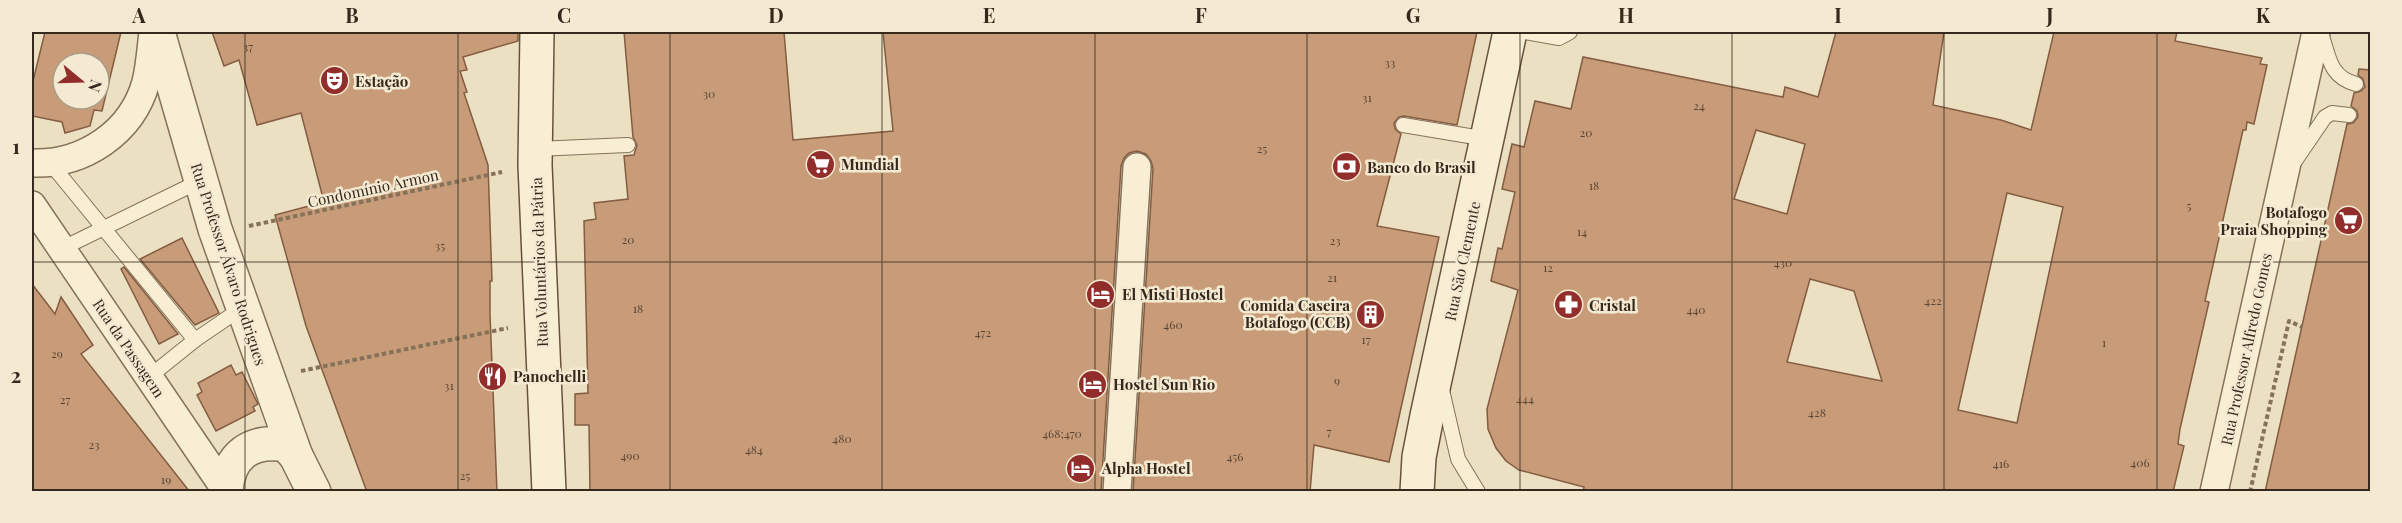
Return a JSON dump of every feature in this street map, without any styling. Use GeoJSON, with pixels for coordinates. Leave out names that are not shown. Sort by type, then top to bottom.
{"type":"FeatureCollection","features":[{"type":"Feature","properties":{"kind":"main road","name":"Rua Professor Álvaro Rodrigues"},"geometry":{"type":"LineString","coordinates":[[158,32],[215,229],[296,456],[314,492]]}},
{"type":"Feature","properties":{"kind":"main road","name":"Rua Voluntários da Pátria"},"geometry":{"type":"LineString","coordinates":[[537,32],[536,157],[549,492]]}},
{"type":"Feature","properties":{"kind":"main road","name":"Rua São Clemente"},"geometry":{"type":"LineString","coordinates":[[1417,492],[1419,457],[1510,32]]}},
{"type":"Feature","properties":{"kind":"main road"},"geometry":{"type":"LineString","coordinates":[[227,491],[227,478],[232,466],[250,448],[273,443],[286,445],[296,456]]}},
{"type":"Feature","properties":{"kind":"street"},"geometry":{"type":"LineString","coordinates":[[41,164],[71,160],[92,151],[126,120],[137,103],[146,82],[153,32]]}},
{"type":"Feature","properties":{"kind":"street","name":"Rua Professor Alfredo Gomes"},"geometry":{"type":"LineString","coordinates":[[2214,492],[2316,32]]}},
{"type":"Feature","properties":{"kind":"street"},"geometry":{"type":"LineString","coordinates":[[1117,492],[1137,167]]}},
{"type":"Feature","properties":{"kind":"street","name":"Rua da Passagem"},"geometry":{"type":"LineString","coordinates":[[32,205],[227,491]]}},
{"type":"Feature","properties":{"kind":"lane"},"geometry":{"type":"LineString","coordinates":[[1525,32],[1559,38],[1570,32]]}},
{"type":"Feature","properties":{"kind":"lane"},"geometry":{"type":"LineString","coordinates":[[2321,32],[2332,67],[2337,75],[2345,81],[2356,84]]}},
{"type":"Feature","properties":{"kind":"lane"},"geometry":{"type":"LineString","coordinates":[[2283,181],[2319,123],[2332,113],[2349,115]]}},
{"type":"Feature","properties":{"kind":"lane"},"geometry":{"type":"LineString","coordinates":[[1403,125],[1487,139]]}},
{"type":"Feature","properties":{"kind":"lane"},"geometry":{"type":"LineString","coordinates":[[536,157],[628,145]]}},
{"type":"Feature","properties":{"kind":"lane"},"geometry":{"type":"LineString","coordinates":[[41,164],[104,228],[195,340]]}},
{"type":"Feature","properties":{"kind":"lane"},"geometry":{"type":"LineString","coordinates":[[61,249],[200,181]]}},
{"type":"Feature","properties":{"kind":"lane"},"geometry":{"type":"LineString","coordinates":[[149,377],[195,340],[242,308]]}},
{"type":"Feature","properties":{"kind":"lane"},"geometry":{"type":"LineString","coordinates":[[1438,374],[1458,459],[1479,492]]}},
{"type":"Feature","properties":{"kind":"path","name":"Condomínio Armon"},"geometry":{"type":"LineString","coordinates":[[215,229],[238,229],[536,157]]}},
{"type":"Feature","properties":{"kind":"path"},"geometry":{"type":"LineString","coordinates":[[2250,492],[2289,321],[2302,327]]}},
{"type":"Feature","properties":{"kind":"path"},"geometry":{"type":"LineString","coordinates":[[269,381],[296,371],[511,327],[542,325]]}},
{"type":"Feature","properties":{"kind":"building"},"geometry":{"type":"Polygon","coordinates":[[[45,32],[121,32],[111,74],[111,51],[51,51],[51,111],[94,111],[90,126],[65,133],[62,122],[32,116],[32,85],[45,32]]]}},
{"type":"Feature","properties":{"kind":"building"},"geometry":{"type":"Polygon","coordinates":[[[212,32],[518,32],[518,41],[463,57],[467,70],[460,71],[467,92],[464,93],[488,165],[492,281],[490,281],[490,314],[497,492],[367,492],[306,326],[275,215],[324,202],[301,113],[257,125],[239,60],[224,66],[212,32]]]}},
{"type":"Feature","properties":{"kind":"building"},"geometry":{"type":"Polygon","coordinates":[[[624,32],[784,32],[793,140],[893,131],[883,32],[1477,32],[1457,125],[1404,116],[1399,117],[1394,123],[1395,129],[1401,134],[1377,226],[1439,237],[1389,462],[1314,445],[1310,492],[1133,492],[1153,168],[1146,154],[1137,151],[1129,153],[1121,166],[1101,492],[590,492],[589,425],[575,425],[575,394],[588,393],[584,221],[596,219],[594,203],[628,199],[624,156],[634,155],[637,145],[633,137],[624,32]]]}},
{"type":"Feature","properties":{"kind":"building"},"geometry":{"type":"Polygon","coordinates":[[[1836,32],[1944,32],[1933,105],[2001,120],[2031,130],[2054,32],[2177,32],[2175,41],[2262,58],[2260,64],[2267,65],[2254,124],[2247,122],[2246,130],[2243,130],[2205,301],[2209,302],[2180,429],[2178,444],[2184,446],[2173,492],[1583,492],[1584,487],[1519,470],[1506,461],[1496,448],[1488,429],[1487,409],[1518,290],[1491,281],[1498,248],[1502,249],[1515,192],[1502,189],[1512,144],[1524,147],[1535,101],[1571,109],[1583,57],[1783,97],[1785,87],[1818,97],[1836,32]],[[1756,130],[1734,199],[1787,214],[1805,144],[1756,130]],[[2007,193],[1958,410],[2017,423],[2063,207],[2007,193]],[[1810,279],[1787,362],[1882,381],[1854,291],[1810,279]]]}},
{"type":"Feature","properties":{"kind":"building","name":"Botafogo Praia Shopping"},"geometry":{"type":"Polygon","coordinates":[[[2359,69],[2370,70],[2370,492],[2265,492],[2347,124],[2353,123],[2358,117],[2357,111],[2351,106],[2354,93],[2365,87],[2363,79],[2358,75],[2359,69]]]}},
{"type":"Feature","properties":{"kind":"building"},"geometry":{"type":"Polygon","coordinates":[[[182,238],[219,313],[195,325],[140,259],[182,238]]]}},
{"type":"Feature","properties":{"kind":"building"},"geometry":{"type":"Polygon","coordinates":[[[124,267],[178,334],[159,344],[121,269],[124,267]]]}},
{"type":"Feature","properties":{"kind":"building"},"geometry":{"type":"Polygon","coordinates":[[[32,284],[55,314],[61,297],[93,345],[81,354],[190,492],[32,492],[32,284]]]}},
{"type":"Feature","properties":{"kind":"building"},"geometry":{"type":"Polygon","coordinates":[[[231,365],[236,375],[242,372],[258,404],[253,407],[255,411],[216,431],[197,395],[202,392],[198,383],[231,365]]]}},
{"type":"Feature","properties":{"kind":"place","name":"Estação"},"geometry":{"type":"Point","coordinates":[334,81]}},
{"type":"Feature","properties":{"kind":"place","name":"Mundial"},"geometry":{"type":"Point","coordinates":[820,164]}},
{"type":"Feature","properties":{"kind":"place","name":"Banco do Brasil"},"geometry":{"type":"Point","coordinates":[1346,167]}},
{"type":"Feature","properties":{"kind":"place","name":"Botafogo Praia Shopping"},"geometry":{"type":"Point","coordinates":[2348,221]}},
{"type":"Feature","properties":{"kind":"place","name":"El Misti Hostel"},"geometry":{"type":"Point","coordinates":[1101,294]}},
{"type":"Feature","properties":{"kind":"place","name":"Cristal"},"geometry":{"type":"Point","coordinates":[1568,305]}},
{"type":"Feature","properties":{"kind":"place","name":"Comida Caseira Botafogo (CCB)"},"geometry":{"type":"Point","coordinates":[1371,314]}},
{"type":"Feature","properties":{"kind":"place","name":"Panochelli"},"geometry":{"type":"Point","coordinates":[492,376]}},
{"type":"Feature","properties":{"kind":"place","name":"Hostel Sun Rio"},"geometry":{"type":"Point","coordinates":[1092,384]}},
{"type":"Feature","properties":{"kind":"place","name":"Alpha Hostel"},"geometry":{"type":"Point","coordinates":[1081,468]}}]}
